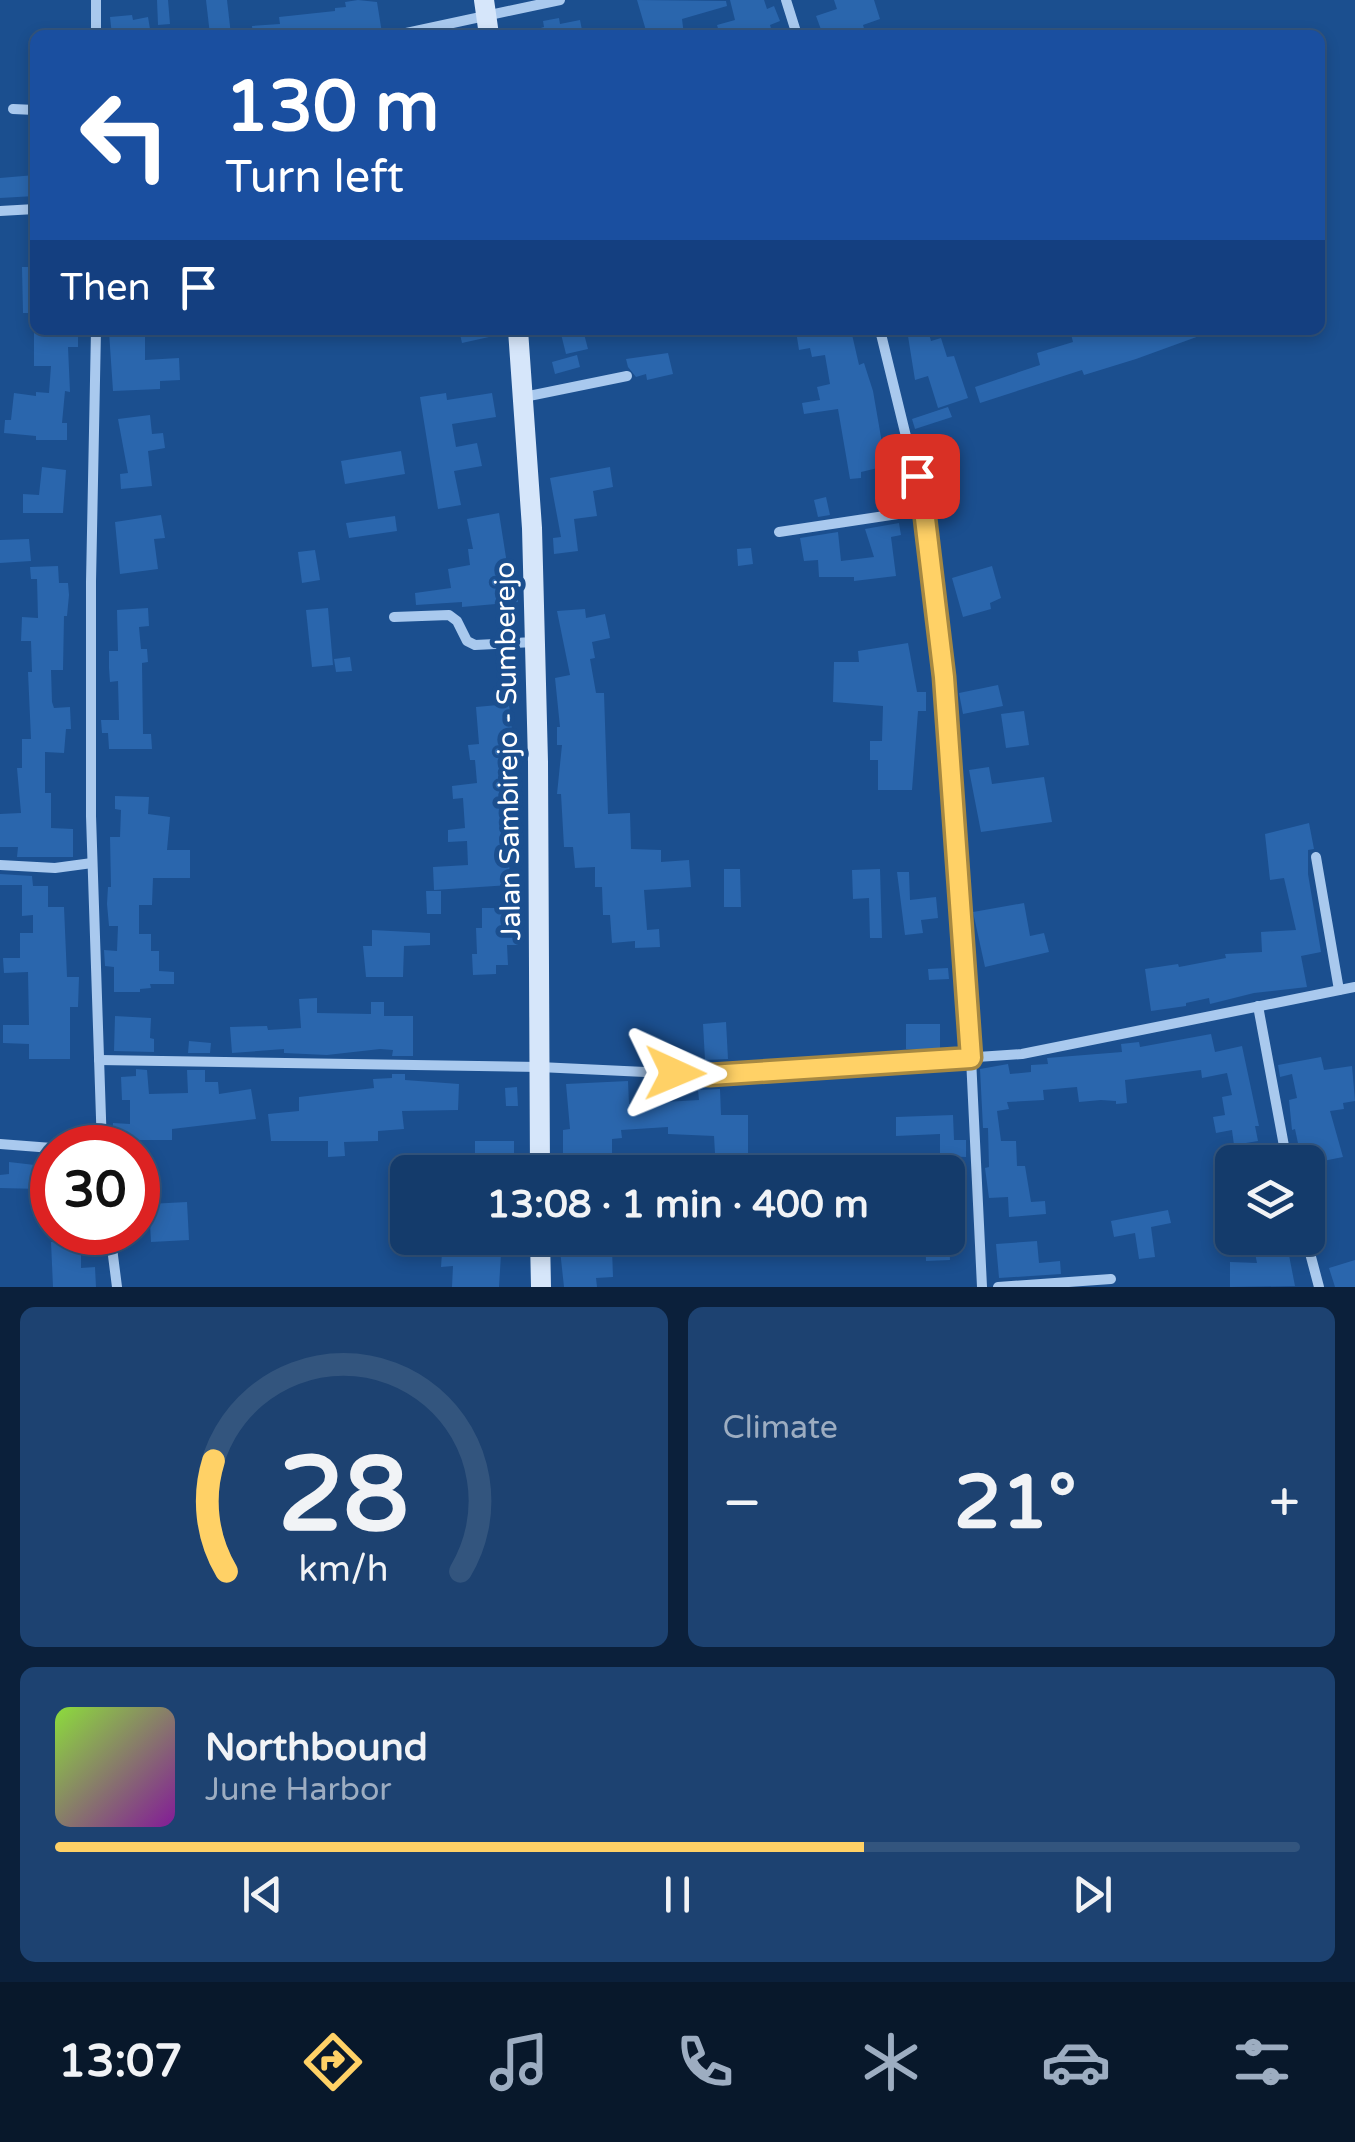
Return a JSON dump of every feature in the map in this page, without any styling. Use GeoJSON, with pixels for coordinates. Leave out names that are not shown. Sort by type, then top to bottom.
{"type":"FeatureCollection","features":[{"type":"Feature","properties":{"kind":"main road","name":"Jalan Sambirejo - Sumberejo"},"geometry":{"type":"LineString","coordinates":[[518,335],[535,642],[540,1155]]}},
{"type":"Feature","properties":{"kind":"main road"},"geometry":{"type":"LineString","coordinates":[[540,1255],[541,1287]]}},
{"type":"Feature","properties":{"kind":"street"},"geometry":{"type":"LineString","coordinates":[[96,0],[96,30]]}},
{"type":"Feature","properties":{"kind":"street"},"geometry":{"type":"LineString","coordinates":[[422,30],[560,0]]}},
{"type":"Feature","properties":{"kind":"street"},"geometry":{"type":"LineString","coordinates":[[786,0],[795,30]]}},
{"type":"Feature","properties":{"kind":"street"},"geometry":{"type":"LineString","coordinates":[[14,109],[30,110]]}},
{"type":"Feature","properties":{"kind":"street"},"geometry":{"type":"LineString","coordinates":[[0,211],[30,209]]}},
{"type":"Feature","properties":{"kind":"street"},"geometry":{"type":"LineString","coordinates":[[96,335],[91,582],[92,863],[101,1125]]}},
{"type":"Feature","properties":{"kind":"street"},"geometry":{"type":"LineString","coordinates":[[881,335],[924,510],[944,677],[971,1058],[982,1287]]}},
{"type":"Feature","properties":{"kind":"street"},"geometry":{"type":"LineString","coordinates":[[523,397],[627,376]]}},
{"type":"Feature","properties":{"kind":"street"},"geometry":{"type":"LineString","coordinates":[[780,532],[924,510]]}},
{"type":"Feature","properties":{"kind":"street"},"geometry":{"type":"LineString","coordinates":[[394,617],[449,615],[472,644],[535,642]]}},
{"type":"Feature","properties":{"kind":"street"},"geometry":{"type":"LineString","coordinates":[[1316,857],[1339,990]]}},
{"type":"Feature","properties":{"kind":"street"},"geometry":{"type":"LineString","coordinates":[[0,865],[56,868],[92,863]]}},
{"type":"Feature","properties":{"kind":"street"},"geometry":{"type":"LineString","coordinates":[[99,1060],[710,1075],[1022,1054],[1355,987]]}},
{"type":"Feature","properties":{"kind":"street"},"geometry":{"type":"LineString","coordinates":[[1258,1006],[1284,1145]]}},
{"type":"Feature","properties":{"kind":"street"},"geometry":{"type":"LineString","coordinates":[[0,1144],[30,1146]]}},
{"type":"Feature","properties":{"kind":"street"},"geometry":{"type":"LineString","coordinates":[[113,1255],[117,1287]]}},
{"type":"Feature","properties":{"kind":"street"},"geometry":{"type":"LineString","coordinates":[[1311,1255],[1319,1287]]}},
{"type":"Feature","properties":{"kind":"street"},"geometry":{"type":"LineString","coordinates":[[998,1287],[1111,1279]]}},
{"type":"Feature","properties":{"kind":"building"},"geometry":{"type":"Polygon","coordinates":[[[157,0],[168,0],[170,24],[158,25],[157,0]]]}},
{"type":"Feature","properties":{"kind":"building"},"geometry":{"type":"Polygon","coordinates":[[[206,0],[227,0],[230,30],[209,30],[206,0]]]}},
{"type":"Feature","properties":{"kind":"building"},"geometry":{"type":"Polygon","coordinates":[[[637,0],[726,1],[727,6],[682,19],[683,30],[646,30],[637,0]]]}},
{"type":"Feature","properties":{"kind":"building"},"geometry":{"type":"Polygon","coordinates":[[[730,0],[764,0],[767,9],[774,6],[780,21],[770,25],[772,30],[718,30],[717,25],[735,20],[730,0]]]}},
{"type":"Feature","properties":{"kind":"building"},"geometry":{"type":"Polygon","coordinates":[[[834,0],[874,0],[880,19],[863,25],[864,30],[821,30],[816,16],[837,9],[834,0]]]}},
{"type":"Feature","properties":{"kind":"building"},"geometry":{"type":"Polygon","coordinates":[[[345,2],[377,2],[382,30],[252,30],[252,26],[280,24],[279,17],[335,11],[346,7],[345,2]]]}},
{"type":"Feature","properties":{"kind":"building"},"geometry":{"type":"Polygon","coordinates":[[[110,17],[148,17],[150,30],[111,30],[110,17]]]}},
{"type":"Feature","properties":{"kind":"building"},"geometry":{"type":"Polygon","coordinates":[[[559,18],[560,24],[580,20],[582,30],[534,30],[544,27],[543,21],[559,18]]]}},
{"type":"Feature","properties":{"kind":"building"},"geometry":{"type":"Polygon","coordinates":[[[30,175],[30,196],[0,198],[0,178],[30,175]]]}},
{"type":"Feature","properties":{"kind":"building"},"geometry":{"type":"Polygon","coordinates":[[[22,267],[30,267],[30,313],[23,313],[22,267]]]}},
{"type":"Feature","properties":{"kind":"building"},"geometry":{"type":"Polygon","coordinates":[[[34,335],[78,335],[78,347],[68,347],[70,392],[65,391],[62,423],[67,423],[67,440],[36,440],[36,436],[4,433],[5,420],[11,420],[14,393],[49,393],[51,366],[34,366],[34,335]]]}},
{"type":"Feature","properties":{"kind":"building"},"geometry":{"type":"Polygon","coordinates":[[[109,335],[145,335],[145,360],[179,358],[180,380],[160,381],[160,389],[113,391],[109,335]]]}},
{"type":"Feature","properties":{"kind":"building"},"geometry":{"type":"Polygon","coordinates":[[[460,335],[498,335],[462,343],[460,335]]]}},
{"type":"Feature","properties":{"kind":"building"},"geometry":{"type":"Polygon","coordinates":[[[561,335],[584,335],[588,349],[566,354],[561,335]]]}},
{"type":"Feature","properties":{"kind":"building"},"geometry":{"type":"Polygon","coordinates":[[[797,335],[852,335],[859,365],[864,363],[873,391],[882,443],[888,441],[892,459],[899,458],[902,474],[884,478],[882,467],[850,479],[838,409],[804,414],[802,403],[820,400],[817,387],[830,384],[825,355],[812,357],[810,348],[799,350],[797,335]]]}},
{"type":"Feature","properties":{"kind":"building"},"geometry":{"type":"Polygon","coordinates":[[[908,335],[929,335],[931,341],[941,338],[947,357],[954,356],[968,398],[938,408],[928,376],[915,380],[908,335]]]}},
{"type":"Feature","properties":{"kind":"building"},"geometry":{"type":"Polygon","coordinates":[[[1071,335],[1202,335],[1084,375],[1082,370],[980,403],[975,387],[1040,365],[1037,353],[1073,342],[1071,335]]]}},
{"type":"Feature","properties":{"kind":"building"},"geometry":{"type":"Polygon","coordinates":[[[668,353],[673,374],[647,380],[646,374],[636,377],[626,359],[668,353]]]}},
{"type":"Feature","properties":{"kind":"building"},"geometry":{"type":"Polygon","coordinates":[[[577,355],[580,367],[555,374],[552,362],[577,355]]]}},
{"type":"Feature","properties":{"kind":"building"},"geometry":{"type":"Polygon","coordinates":[[[446,393],[447,400],[492,393],[496,417],[452,424],[456,447],[477,443],[482,466],[454,471],[461,505],[438,509],[420,397],[446,393]]]}},
{"type":"Feature","properties":{"kind":"building"},"geometry":{"type":"Polygon","coordinates":[[[948,407],[952,417],[915,429],[912,419],[948,407]]]}},
{"type":"Feature","properties":{"kind":"building"},"geometry":{"type":"Polygon","coordinates":[[[150,415],[152,434],[163,433],[165,448],[148,451],[152,486],[121,489],[120,474],[128,473],[118,419],[150,415]]]}},
{"type":"Feature","properties":{"kind":"building"},"geometry":{"type":"Polygon","coordinates":[[[401,451],[405,474],[345,484],[341,461],[401,451]]]}},
{"type":"Feature","properties":{"kind":"building"},"geometry":{"type":"Polygon","coordinates":[[[42,467],[66,470],[63,513],[23,513],[23,494],[39,495],[42,467]]]}},
{"type":"Feature","properties":{"kind":"building"},"geometry":{"type":"Polygon","coordinates":[[[610,467],[613,487],[593,491],[597,516],[574,519],[578,551],[554,554],[553,538],[561,537],[550,478],[610,467]]]}},
{"type":"Feature","properties":{"kind":"building"},"geometry":{"type":"Polygon","coordinates":[[[826,497],[830,515],[818,517],[814,500],[826,497]]]}},
{"type":"Feature","properties":{"kind":"building"},"geometry":{"type":"Polygon","coordinates":[[[499,513],[510,583],[517,583],[518,602],[462,607],[462,602],[416,605],[415,593],[451,588],[448,569],[470,565],[468,549],[473,549],[467,519],[499,513]]]}},
{"type":"Feature","properties":{"kind":"building"},"geometry":{"type":"Polygon","coordinates":[[[161,515],[165,538],[154,539],[158,569],[120,574],[115,522],[161,515]]]}},
{"type":"Feature","properties":{"kind":"building"},"geometry":{"type":"Polygon","coordinates":[[[395,516],[397,531],[349,538],[346,523],[395,516]]]}},
{"type":"Feature","properties":{"kind":"building"},"geometry":{"type":"Polygon","coordinates":[[[899,523],[901,535],[891,537],[896,576],[854,581],[854,577],[819,577],[818,560],[804,561],[800,538],[838,532],[841,561],[874,557],[865,529],[899,523]]]}},
{"type":"Feature","properties":{"kind":"building"},"geometry":{"type":"Polygon","coordinates":[[[29,539],[31,561],[0,563],[0,540],[29,539]]]}},
{"type":"Feature","properties":{"kind":"building"},"geometry":{"type":"Polygon","coordinates":[[[751,548],[753,564],[738,566],[737,549],[751,548]]]}},
{"type":"Feature","properties":{"kind":"building"},"geometry":{"type":"Polygon","coordinates":[[[315,550],[320,580],[302,583],[298,552],[315,550]]]}},
{"type":"Feature","properties":{"kind":"building"},"geometry":{"type":"Polygon","coordinates":[[[58,566],[59,583],[68,583],[69,595],[64,616],[63,670],[51,670],[52,702],[54,708],[70,707],[71,729],[66,729],[64,753],[45,752],[45,793],[51,793],[51,828],[73,829],[73,857],[17,857],[18,847],[0,847],[0,814],[21,813],[17,768],[22,768],[22,739],[31,739],[31,641],[21,641],[22,617],[38,618],[37,579],[31,579],[30,567],[58,566]]]}},
{"type":"Feature","properties":{"kind":"building"},"geometry":{"type":"Polygon","coordinates":[[[992,566],[1001,598],[990,603],[991,609],[963,617],[952,578],[992,566]]]}},
{"type":"Feature","properties":{"kind":"building"},"geometry":{"type":"Polygon","coordinates":[[[148,608],[149,626],[139,627],[141,649],[147,649],[148,662],[142,663],[143,734],[151,734],[152,749],[109,749],[108,733],[102,733],[101,720],[119,720],[118,681],[110,682],[109,668],[109,651],[118,651],[117,610],[148,608]]]}},
{"type":"Feature","properties":{"kind":"building"},"geometry":{"type":"Polygon","coordinates":[[[328,608],[333,665],[312,667],[306,610],[328,608]]]}},
{"type":"Feature","properties":{"kind":"building"},"geometry":{"type":"Polygon","coordinates":[[[585,609],[586,618],[605,614],[610,638],[592,642],[595,658],[590,659],[596,693],[604,693],[608,814],[630,813],[631,849],[661,850],[661,862],[689,860],[691,887],[644,890],[647,930],[659,929],[660,947],[635,948],[635,941],[612,943],[610,915],[603,915],[602,887],[595,887],[595,867],[575,868],[573,847],[564,847],[561,794],[557,794],[562,745],[557,745],[560,727],[555,678],[570,675],[557,611],[585,609]]]}},
{"type":"Feature","properties":{"kind":"building"},"geometry":{"type":"Polygon","coordinates":[[[908,643],[917,692],[926,692],[926,711],[918,711],[912,790],[878,790],[878,760],[870,760],[870,741],[882,741],[883,706],[833,702],[834,662],[859,662],[858,651],[908,643]]]}},
{"type":"Feature","properties":{"kind":"building"},"geometry":{"type":"Polygon","coordinates":[[[350,657],[352,671],[336,672],[334,659],[350,657]]]}},
{"type":"Feature","properties":{"kind":"building"},"geometry":{"type":"Polygon","coordinates":[[[998,685],[1003,706],[963,714],[959,693],[998,685]]]}},
{"type":"Feature","properties":{"kind":"building"},"geometry":{"type":"Polygon","coordinates":[[[509,704],[519,828],[513,828],[510,885],[434,890],[433,867],[468,865],[467,841],[448,842],[448,830],[465,828],[463,798],[453,799],[452,786],[477,783],[475,760],[470,760],[468,745],[479,744],[476,707],[509,704]]]}},
{"type":"Feature","properties":{"kind":"building"},"geometry":{"type":"Polygon","coordinates":[[[1024,711],[1029,745],[1006,748],[1001,714],[1024,711]]]}},
{"type":"Feature","properties":{"kind":"building"},"geometry":{"type":"Polygon","coordinates":[[[989,767],[992,784],[1044,777],[1052,822],[981,832],[969,770],[989,767]]]}},
{"type":"Feature","properties":{"kind":"building"},"geometry":{"type":"Polygon","coordinates":[[[115,796],[149,797],[148,814],[170,817],[167,850],[190,850],[190,878],[153,878],[152,905],[139,905],[139,934],[151,934],[151,951],[159,951],[159,971],[174,972],[174,984],[150,984],[151,988],[140,992],[114,992],[114,967],[105,966],[104,950],[117,951],[118,926],[109,926],[107,904],[111,887],[110,837],[120,837],[121,810],[115,809],[115,796]]]}},
{"type":"Feature","properties":{"kind":"building"},"geometry":{"type":"Polygon","coordinates":[[[1309,823],[1314,849],[1308,850],[1308,874],[1321,952],[1301,956],[1307,987],[1254,993],[1210,1004],[1209,998],[1151,1011],[1145,969],[1178,964],[1179,967],[1226,958],[1225,954],[1262,952],[1261,932],[1296,930],[1284,878],[1270,880],[1265,834],[1309,823]]]}},
{"type":"Feature","properties":{"kind":"building"},"geometry":{"type":"Polygon","coordinates":[[[724,869],[740,869],[741,907],[724,907],[724,869]]]}},
{"type":"Feature","properties":{"kind":"building"},"geometry":{"type":"Polygon","coordinates":[[[880,869],[882,938],[870,938],[869,898],[853,899],[852,870],[880,869]]]}},
{"type":"Feature","properties":{"kind":"building"},"geometry":{"type":"Polygon","coordinates":[[[897,872],[909,872],[910,900],[936,897],[938,918],[921,920],[923,933],[905,935],[897,872]]]}},
{"type":"Feature","properties":{"kind":"building"},"geometry":{"type":"Polygon","coordinates":[[[0,874],[32,876],[33,886],[48,886],[48,907],[64,907],[67,977],[79,977],[78,1007],[70,1007],[70,1059],[29,1059],[29,1044],[3,1043],[3,1025],[29,1025],[28,972],[4,973],[3,958],[20,958],[20,933],[33,933],[33,915],[22,916],[22,885],[0,885],[0,874]]]}},
{"type":"Feature","properties":{"kind":"building"},"geometry":{"type":"Polygon","coordinates":[[[426,891],[441,891],[441,914],[427,914],[426,891]]]}},
{"type":"Feature","properties":{"kind":"building"},"geometry":{"type":"Polygon","coordinates":[[[1024,903],[1030,936],[1044,933],[1049,952],[985,967],[973,912],[1024,903]]]}},
{"type":"Feature","properties":{"kind":"building"},"geometry":{"type":"Polygon","coordinates":[[[482,908],[522,913],[522,925],[518,925],[519,945],[507,945],[508,965],[496,965],[496,974],[473,975],[472,954],[477,954],[476,928],[482,928],[482,908]]]}},
{"type":"Feature","properties":{"kind":"building"},"geometry":{"type":"Polygon","coordinates":[[[372,930],[430,933],[430,945],[404,946],[403,977],[366,977],[363,946],[372,946],[372,930]]]}},
{"type":"Feature","properties":{"kind":"building"},"geometry":{"type":"Polygon","coordinates":[[[948,968],[949,979],[929,980],[928,969],[948,968]]]}},
{"type":"Feature","properties":{"kind":"building"},"geometry":{"type":"Polygon","coordinates":[[[317,998],[317,1013],[371,1014],[371,1002],[384,1002],[384,1016],[413,1016],[413,1056],[392,1056],[393,1050],[380,1049],[327,1055],[284,1053],[284,1049],[232,1053],[230,1027],[301,1028],[299,999],[317,998]]]}},
{"type":"Feature","properties":{"kind":"building"},"geometry":{"type":"Polygon","coordinates":[[[115,1016],[151,1018],[154,1052],[114,1051],[115,1016]]]}},
{"type":"Feature","properties":{"kind":"building"},"geometry":{"type":"Polygon","coordinates":[[[726,1022],[728,1059],[705,1060],[703,1024],[726,1022]]]}},
{"type":"Feature","properties":{"kind":"building"},"geometry":{"type":"Polygon","coordinates":[[[906,1024],[940,1024],[940,1049],[906,1049],[906,1024]]]}},
{"type":"Feature","properties":{"kind":"building"},"geometry":{"type":"Polygon","coordinates":[[[1211,1034],[1215,1052],[1242,1046],[1259,1126],[1255,1126],[1258,1141],[1234,1145],[1232,1130],[1216,1133],[1213,1117],[1225,1115],[1222,1097],[1232,1095],[1227,1073],[1202,1078],[1201,1070],[1125,1080],[1127,1103],[1079,1102],[1077,1087],[1043,1090],[1044,1100],[1007,1102],[1009,1109],[997,1111],[1001,1141],[1016,1141],[1017,1166],[1025,1166],[1031,1202],[1045,1201],[1046,1214],[1009,1217],[1008,1197],[989,1198],[985,1168],[989,1167],[988,1128],[983,1128],[980,1069],[1008,1064],[1010,1074],[1031,1072],[1031,1065],[1048,1064],[1047,1058],[1122,1052],[1121,1044],[1139,1042],[1140,1047],[1211,1034]]]}},
{"type":"Feature","properties":{"kind":"building"},"geometry":{"type":"Polygon","coordinates":[[[189,1041],[211,1043],[210,1053],[188,1053],[189,1041]]]}},
{"type":"Feature","properties":{"kind":"building"},"geometry":{"type":"Polygon","coordinates":[[[1321,1057],[1324,1070],[1352,1066],[1355,1101],[1343,1103],[1344,1109],[1330,1111],[1343,1157],[1325,1161],[1325,1145],[1298,1145],[1295,1129],[1292,1130],[1289,1100],[1297,1098],[1292,1074],[1280,1077],[1278,1065],[1321,1057]]]}},
{"type":"Feature","properties":{"kind":"building"},"geometry":{"type":"Polygon","coordinates":[[[136,1069],[147,1070],[149,1094],[188,1093],[187,1070],[205,1070],[205,1082],[218,1082],[219,1094],[251,1089],[256,1119],[172,1129],[172,1140],[160,1140],[160,1125],[113,1125],[130,1124],[130,1100],[122,1100],[121,1077],[136,1076],[136,1069]]]}},
{"type":"Feature","properties":{"kind":"building"},"geometry":{"type":"Polygon","coordinates":[[[392,1074],[405,1074],[405,1080],[459,1084],[458,1110],[402,1111],[404,1129],[378,1131],[378,1141],[344,1142],[345,1156],[328,1157],[328,1141],[271,1141],[268,1114],[299,1111],[299,1097],[374,1088],[373,1079],[392,1078],[392,1074]]]}},
{"type":"Feature","properties":{"kind":"building"},"geometry":{"type":"Polygon","coordinates":[[[628,1081],[629,1104],[699,1100],[698,1090],[720,1089],[721,1115],[748,1115],[748,1155],[715,1155],[714,1136],[668,1134],[668,1127],[621,1130],[622,1138],[612,1139],[612,1154],[563,1155],[563,1130],[570,1129],[566,1084],[628,1081]]]}},
{"type":"Feature","properties":{"kind":"building"},"geometry":{"type":"Polygon","coordinates":[[[517,1087],[518,1106],[506,1106],[505,1088],[517,1087]]]}},
{"type":"Feature","properties":{"kind":"building"},"geometry":{"type":"Polygon","coordinates":[[[953,1115],[954,1140],[966,1140],[966,1157],[940,1155],[940,1134],[896,1136],[896,1117],[953,1115]]]}},
{"type":"Feature","properties":{"kind":"building"},"geometry":{"type":"Polygon","coordinates":[[[475,1141],[514,1141],[514,1155],[475,1155],[475,1141]]]}},
{"type":"Feature","properties":{"kind":"building"},"geometry":{"type":"Polygon","coordinates":[[[9,1162],[30,1164],[30,1189],[0,1188],[0,1175],[9,1174],[9,1162]]]}},
{"type":"Feature","properties":{"kind":"building"},"geometry":{"type":"Polygon","coordinates":[[[187,1202],[189,1240],[160,1242],[160,1203],[187,1202]]]}},
{"type":"Feature","properties":{"kind":"building"},"geometry":{"type":"Polygon","coordinates":[[[1168,1210],[1171,1223],[1151,1227],[1155,1257],[1139,1259],[1135,1233],[1114,1237],[1111,1221],[1168,1210]]]}},
{"type":"Feature","properties":{"kind":"building"},"geometry":{"type":"Polygon","coordinates":[[[1037,1241],[1039,1263],[1060,1261],[1061,1274],[999,1278],[996,1244],[1037,1241]]]}},
{"type":"Feature","properties":{"kind":"building"},"geometry":{"type":"Polygon","coordinates":[[[52,1255],[81,1255],[81,1268],[95,1267],[96,1287],[53,1287],[52,1255]]]}},
{"type":"Feature","properties":{"kind":"building"},"geometry":{"type":"Polygon","coordinates":[[[442,1255],[501,1255],[499,1287],[452,1287],[453,1266],[441,1267],[442,1255]]]}},
{"type":"Feature","properties":{"kind":"building"},"geometry":{"type":"Polygon","coordinates":[[[561,1255],[612,1255],[613,1277],[596,1278],[597,1287],[564,1287],[561,1255]]]}},
{"type":"Feature","properties":{"kind":"building"},"geometry":{"type":"Polygon","coordinates":[[[926,1255],[950,1255],[950,1260],[926,1261],[926,1255]]]}},
{"type":"Feature","properties":{"kind":"building"},"geometry":{"type":"Polygon","coordinates":[[[1255,1255],[1289,1255],[1295,1286],[1230,1287],[1230,1262],[1257,1263],[1255,1255]]]}},
{"type":"Feature","properties":{"kind":"building"},"geometry":{"type":"Polygon","coordinates":[[[1355,1260],[1355,1287],[1335,1287],[1329,1268],[1355,1260]]]}},
{"type":"Feature","properties":{"kind":"route"},"geometry":{"type":"LineString","coordinates":[[675,1073],[710,1075],[971,1058],[944,677],[917,476]]}}]}
